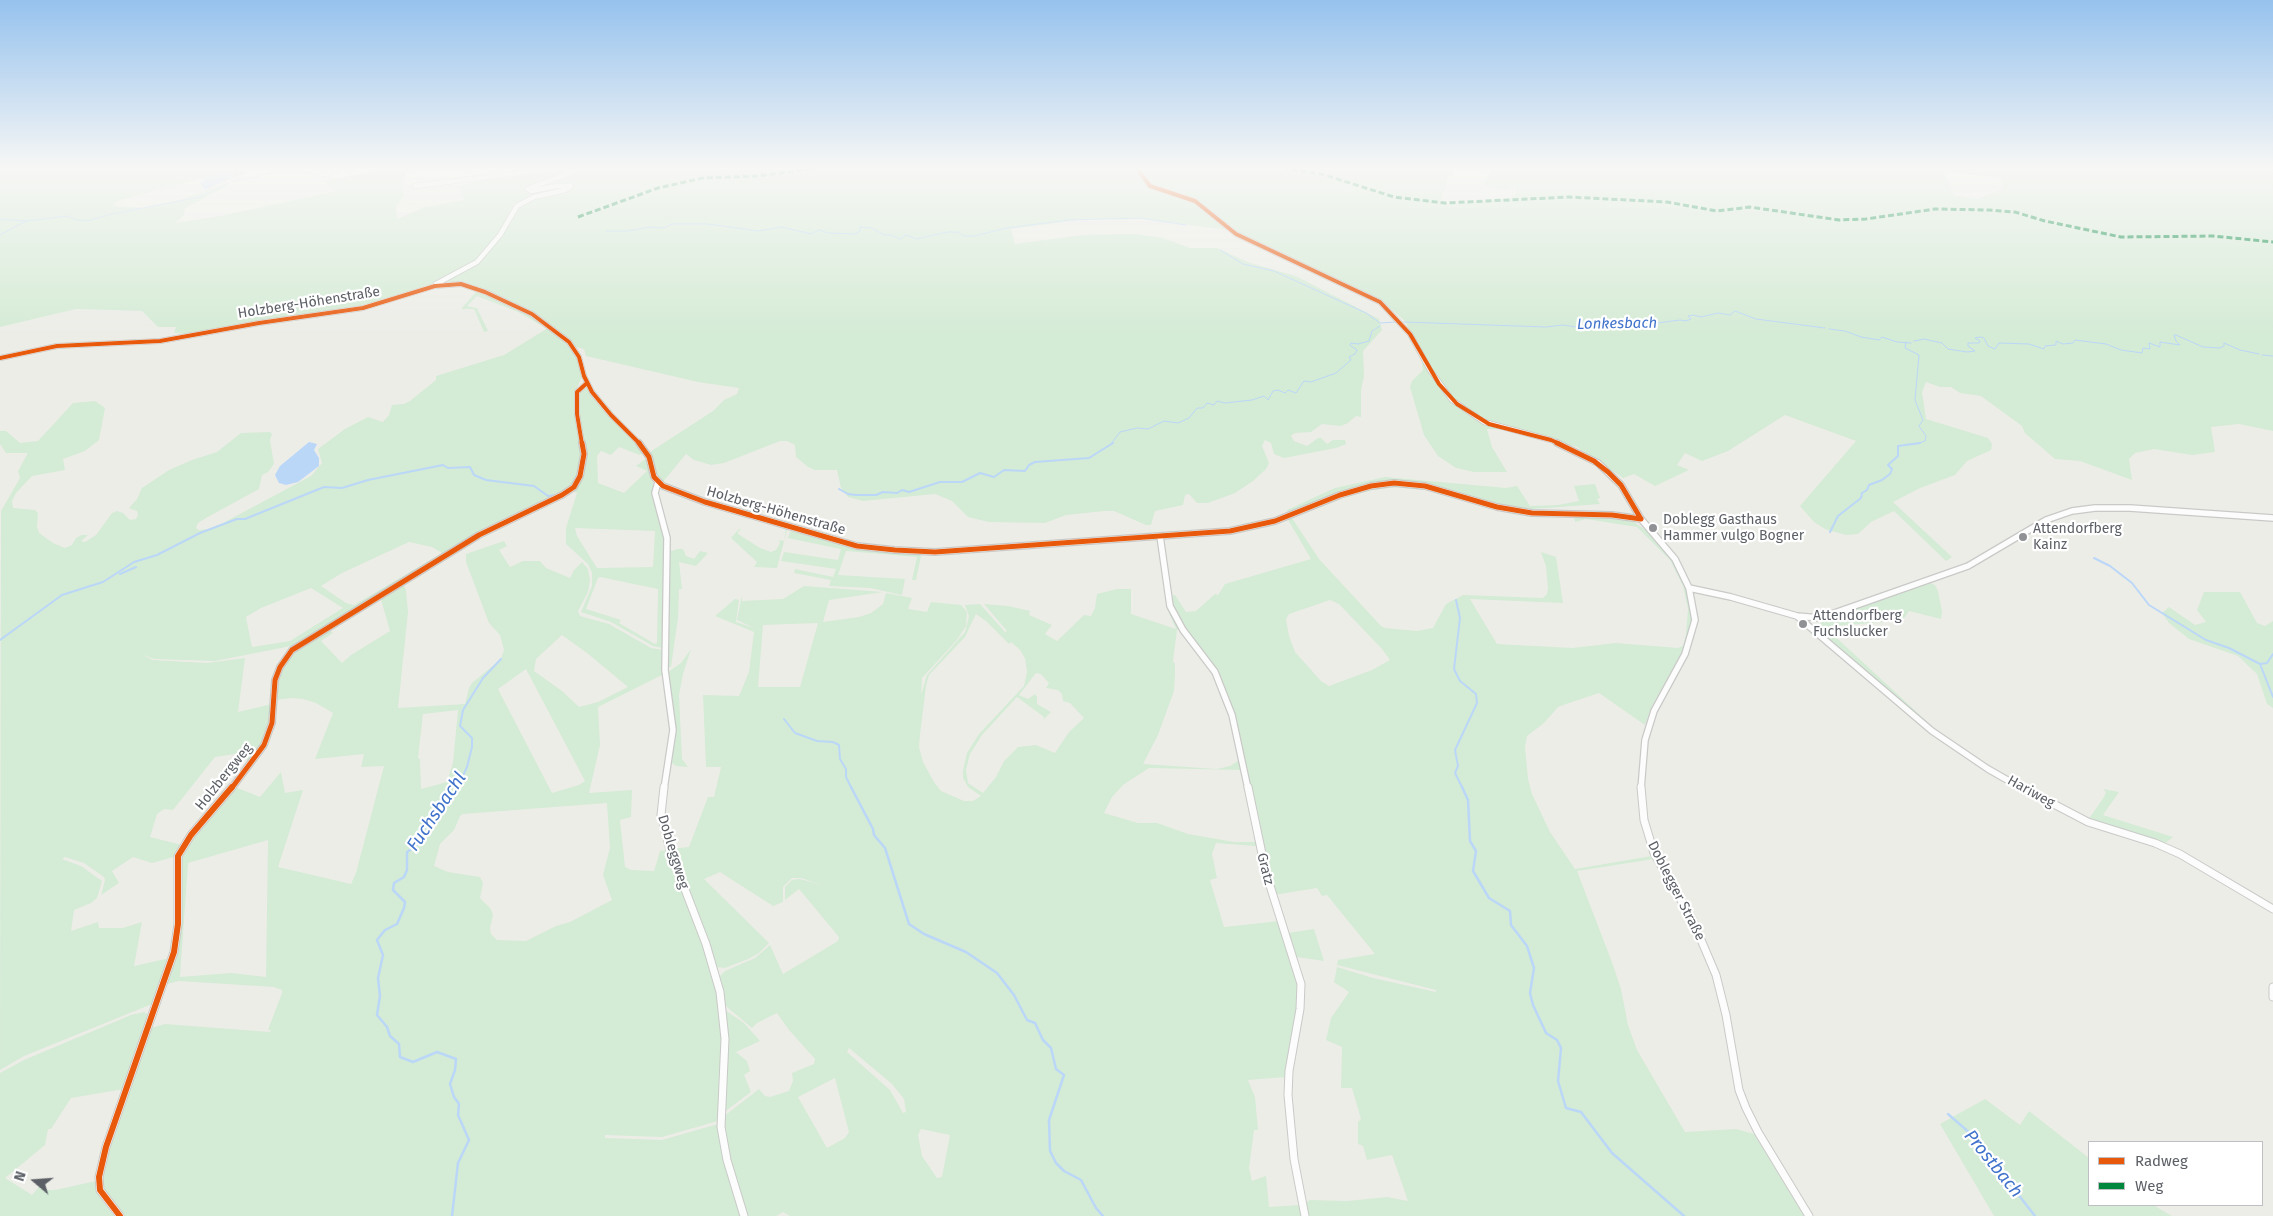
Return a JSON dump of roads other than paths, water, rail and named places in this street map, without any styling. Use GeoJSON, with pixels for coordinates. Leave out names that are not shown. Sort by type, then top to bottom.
{"type":"FeatureCollection","features":[{"type":"Feature","properties":{"kind":"street"},"geometry":{"type":"LineString","coordinates":[[435,286],[477,262],[500,235],[507,224]]}},
{"type":"Feature","properties":{"kind":"street","name":"Doblegger Straße"},"geometry":{"type":"LineString","coordinates":[[1223,224],[1236,234],[1380,302],[1410,334],[1439,384],[1457,404],[1489,424],[1551,440],[1594,461],[1617,480],[1641,519],[1675,558],[1689,588],[1695,613],[1691,639],[1654,711],[1644,745],[1641,793],[1644,820],[1654,853],[1693,921],[1716,975],[1726,1015],[1740,1090],[1746,1108],[1758,1132],[1809,1216]]}},
{"type":"Feature","properties":{"kind":"street","name":"Holzberg-Höhenstraße"},"geometry":{"type":"LineString","coordinates":[[0,358],[57,346],[130,344],[160,341],[259,323],[363,308],[435,286],[457,284],[470,286],[539,318],[571,344],[579,357],[586,383],[600,403],[647,452],[653,474],[658,482],[672,491],[705,502],[837,541],[874,548],[951,551],[1230,531],[1257,526],[1282,518],[1340,495],[1371,486],[1394,483],[1425,486],[1497,507],[1526,512],[1612,515],[1641,519]]}},
{"type":"Feature","properties":{"kind":"street","name":"Holzbergweg"},"geometry":{"type":"LineString","coordinates":[[120,1216],[100,1190],[99,1177],[106,1147],[174,952],[178,924],[178,856],[190,835],[243,775],[264,745],[272,723],[275,680],[280,667],[292,650],[312,636],[479,535],[562,496],[574,487],[580,476],[584,454],[577,414],[577,392],[586,383]]}},
{"type":"Feature","properties":{"kind":"street","name":"Dobleggweg"},"geometry":{"type":"LineString","coordinates":[[658,482],[655,487],[655,493],[666,538],[665,670],[672,730],[671,751],[661,802],[661,815],[671,853],[706,944],[720,992],[724,1039],[721,1127],[727,1160],[744,1216]]}},
{"type":"Feature","properties":{"kind":"street"},"geometry":{"type":"LineString","coordinates":[[1689,588],[1731,597],[1797,616],[1820,618],[1872,602],[1968,566],[2056,516],[2084,509],[2123,508],[2273,518]]}},
{"type":"Feature","properties":{"kind":"street","name":"Gratz"},"geometry":{"type":"LineString","coordinates":[[1160,536],[1170,606],[1182,630],[1215,672],[1232,715],[1266,874],[1298,970],[1301,1004],[1288,1095],[1294,1159],[1305,1216]]}},
{"type":"Feature","properties":{"kind":"street","name":"Hariweg"},"geometry":{"type":"LineString","coordinates":[[1797,616],[1932,731],[1988,769],[2041,799],[2084,820],[2180,854],[2273,909]]}},
{"type":"Feature","properties":{"kind":"street"},"geometry":{"type":"LineString","coordinates":[[1816,631],[1820,618]]}},
{"type":"Feature","properties":{"kind":"street"},"geometry":{"type":"LineString","coordinates":[[2273,987],[2273,997]]}},
{"type":"Feature","properties":{"kind":"water"},"geometry":{"type":"Polygon","coordinates":[[[309,442],[317,444],[314,450],[319,458],[319,466],[298,482],[286,485],[279,483],[275,475],[280,466],[309,442]]]}},
{"type":"Feature","properties":{"kind":"waterway"},"geometry":{"type":"LineString","coordinates":[[0,235],[21,224]]}},
{"type":"Feature","properties":{"kind":"waterway","name":"Lonkesbach"},"geometry":{"type":"LineString","coordinates":[[606,231],[627,231],[651,227],[664,228],[672,224],[708,224],[758,231],[782,227],[811,234],[819,230],[828,233],[855,234],[860,231],[860,227],[872,228],[884,235],[891,235],[900,239],[906,235],[917,239],[947,232],[959,232],[963,236],[974,236],[1007,228],[1040,224]]}},
{"type":"Feature","properties":{"kind":"waterway","name":"Lonkesbach"},"geometry":{"type":"LineString","coordinates":[[1178,224],[1186,225]]}},
{"type":"Feature","properties":{"kind":"waterway","name":"Lonkesbach"},"geometry":{"type":"LineString","coordinates":[[1220,250],[1243,264],[1274,271],[1366,313],[1380,323],[1396,322]]}},
{"type":"Feature","properties":{"kind":"waterway","name":"Lonkesbach"},"geometry":{"type":"LineString","coordinates":[[1404,322],[1546,327],[1563,325],[1583,328],[1622,325],[1628,327],[1680,320],[1686,321],[1691,319],[1688,316],[1693,315],[1701,317],[1718,313],[1730,315],[1735,311],[1756,319],[1825,328]]}},
{"type":"Feature","properties":{"kind":"waterway"},"geometry":{"type":"LineString","coordinates":[[1111,444],[1120,432],[1137,428],[1148,429],[1164,421],[1178,423],[1189,418],[1197,408],[1203,408],[1207,403],[1214,405],[1217,401],[1225,403],[1252,400],[1264,396],[1268,400],[1273,391],[1278,390],[1285,393],[1288,390],[1296,393],[1304,381],[1311,382],[1336,373],[1351,360],[1349,357],[1355,354],[1357,350],[1350,345],[1351,343],[1358,344],[1369,341],[1372,331],[1380,326]]}},
{"type":"Feature","properties":{"kind":"waterway","name":"Lonkesbach"},"geometry":{"type":"LineString","coordinates":[[1829,329],[1845,331],[1861,337],[1879,340],[1882,337],[1906,343]]}},
{"type":"Feature","properties":{"kind":"waterway","name":"Lonkesbach"},"geometry":{"type":"LineString","coordinates":[[1914,341],[1924,339],[1942,343],[1948,349],[1967,352],[1975,351],[1968,346],[1968,343],[1979,343],[1980,341],[1975,338],[1980,337],[1984,338],[1988,346],[1995,349],[1999,343],[2029,344],[2044,349],[2045,346],[2056,345],[2056,341],[2063,344],[2073,343],[2075,340],[2106,344],[2121,350],[2142,353],[2143,348],[2150,349],[2149,343],[2160,347],[2160,342],[2180,345],[2176,341],[2174,335],[2176,335],[2203,347],[2220,348],[2224,346],[2224,343],[2240,350],[2259,354]]}},
{"type":"Feature","properties":{"kind":"waterway","name":"Lonkesbach"},"geometry":{"type":"LineString","coordinates":[[1906,343],[1911,343]]}},
{"type":"Feature","properties":{"kind":"waterway"},"geometry":{"type":"LineString","coordinates":[[1906,343],[1905,348],[1919,355],[1915,400],[1923,420],[1919,426],[1926,436],[1925,441],[1919,443]]}},
{"type":"Feature","properties":{"kind":"waterway","name":"Lonkesbach"},"geometry":{"type":"LineString","coordinates":[[2262,355],[2273,356]]}},
{"type":"Feature","properties":{"kind":"waterway"},"geometry":{"type":"LineString","coordinates":[[839,489],[848,494],[856,495],[876,495],[883,492],[897,493],[902,490],[909,492],[940,482],[962,482],[980,473],[994,477],[1004,470],[1025,471],[1029,465],[1035,462],[1089,458],[1113,443]]}},
{"type":"Feature","properties":{"kind":"waterway"},"geometry":{"type":"LineString","coordinates":[[1830,532],[1838,516],[1861,498],[1862,493],[1867,490],[1869,485],[1882,480],[1890,474],[1892,469],[1888,465],[1898,456],[1898,446],[1919,443]]}},
{"type":"Feature","properties":{"kind":"waterway"},"geometry":{"type":"LineString","coordinates":[[0,640],[62,595],[103,582],[134,562],[157,555],[200,533],[237,519],[245,519],[324,487],[342,488],[368,480],[443,465],[448,468],[470,467],[474,475],[486,480],[534,486],[548,496],[558,495]]}},
{"type":"Feature","properties":{"kind":"waterway"},"geometry":{"type":"LineString","coordinates":[[2094,558],[2110,566],[2132,583],[2149,605],[2206,640],[2229,648],[2260,664]]}},
{"type":"Feature","properties":{"kind":"waterway"},"geometry":{"type":"LineString","coordinates":[[120,574],[136,567]]}},
{"type":"Feature","properties":{"kind":"waterway"},"geometry":{"type":"LineString","coordinates":[[1456,600],[1460,618],[1454,669],[1460,681],[1476,694],[1477,703],[1455,750],[1458,766],[1455,773],[1462,787]]}},
{"type":"Feature","properties":{"kind":"waterway"},"geometry":{"type":"LineString","coordinates":[[2260,664],[2267,663],[2273,654]]}},
{"type":"Feature","properties":{"kind":"waterway","name":"Fuchsbachl"},"geometry":{"type":"LineString","coordinates":[[458,787],[467,767],[472,747],[472,738],[460,726],[463,710],[483,678],[501,659]]}},
{"type":"Feature","properties":{"kind":"waterway"},"geometry":{"type":"LineString","coordinates":[[2260,664],[2273,697]]}},
{"type":"Feature","properties":{"kind":"waterway"},"geometry":{"type":"LineString","coordinates":[[784,719],[795,733],[817,741],[833,742],[839,745],[840,759],[846,769],[846,777],[851,787]]}},
{"type":"Feature","properties":{"kind":"waterway","name":"Fuchsbachl"},"geometry":{"type":"LineString","coordinates":[[452,1216],[458,1163],[469,1140],[458,1115],[459,1104],[454,1097],[450,1084],[455,1070],[456,1059],[437,1052],[413,1062],[400,1057],[399,1044],[390,1036],[387,1027],[377,1015],[380,996],[378,978],[383,955],[377,940],[385,930],[397,924],[404,908],[405,902],[393,890],[394,883],[404,877],[407,870],[407,852],[416,846],[424,828],[458,787]]}},
{"type":"Feature","properties":{"kind":"waterway"},"geometry":{"type":"LineString","coordinates":[[851,787],[873,829],[874,835],[885,848],[909,924],[924,934],[966,952],[997,973],[1014,995],[1027,1020],[1035,1023],[1043,1040],[1051,1048],[1056,1069],[1064,1075],[1049,1120],[1050,1151],[1056,1163],[1064,1171],[1081,1180],[1096,1208],[1103,1216]]}},
{"type":"Feature","properties":{"kind":"waterway"},"geometry":{"type":"LineString","coordinates":[[1462,787],[1468,800],[1470,841],[1476,851],[1473,871],[1489,898],[1510,911],[1511,925],[1527,946],[1534,968],[1530,993],[1533,1005],[1546,1033],[1557,1040],[1561,1048],[1558,1081],[1566,1108],[1581,1112],[1612,1153],[1684,1216]]}},
{"type":"Feature","properties":{"kind":"waterway","name":"Prostbach"},"geometry":{"type":"LineString","coordinates":[[1948,1114],[1971,1134],[2035,1216]]}},
{"type":"Feature","properties":{"kind":"place","name":"Doblegg Gasthaus Hammer vulgo Bogner"},"geometry":{"type":"Point","coordinates":[1653,528]}},
{"type":"Feature","properties":{"kind":"place","name":"Attendorfberg Kainz"},"geometry":{"type":"Point","coordinates":[2023,537]}},
{"type":"Feature","properties":{"kind":"place","name":"Attendorfberg Fuchslucker"},"geometry":{"type":"Point","coordinates":[1803,624]}}]}
